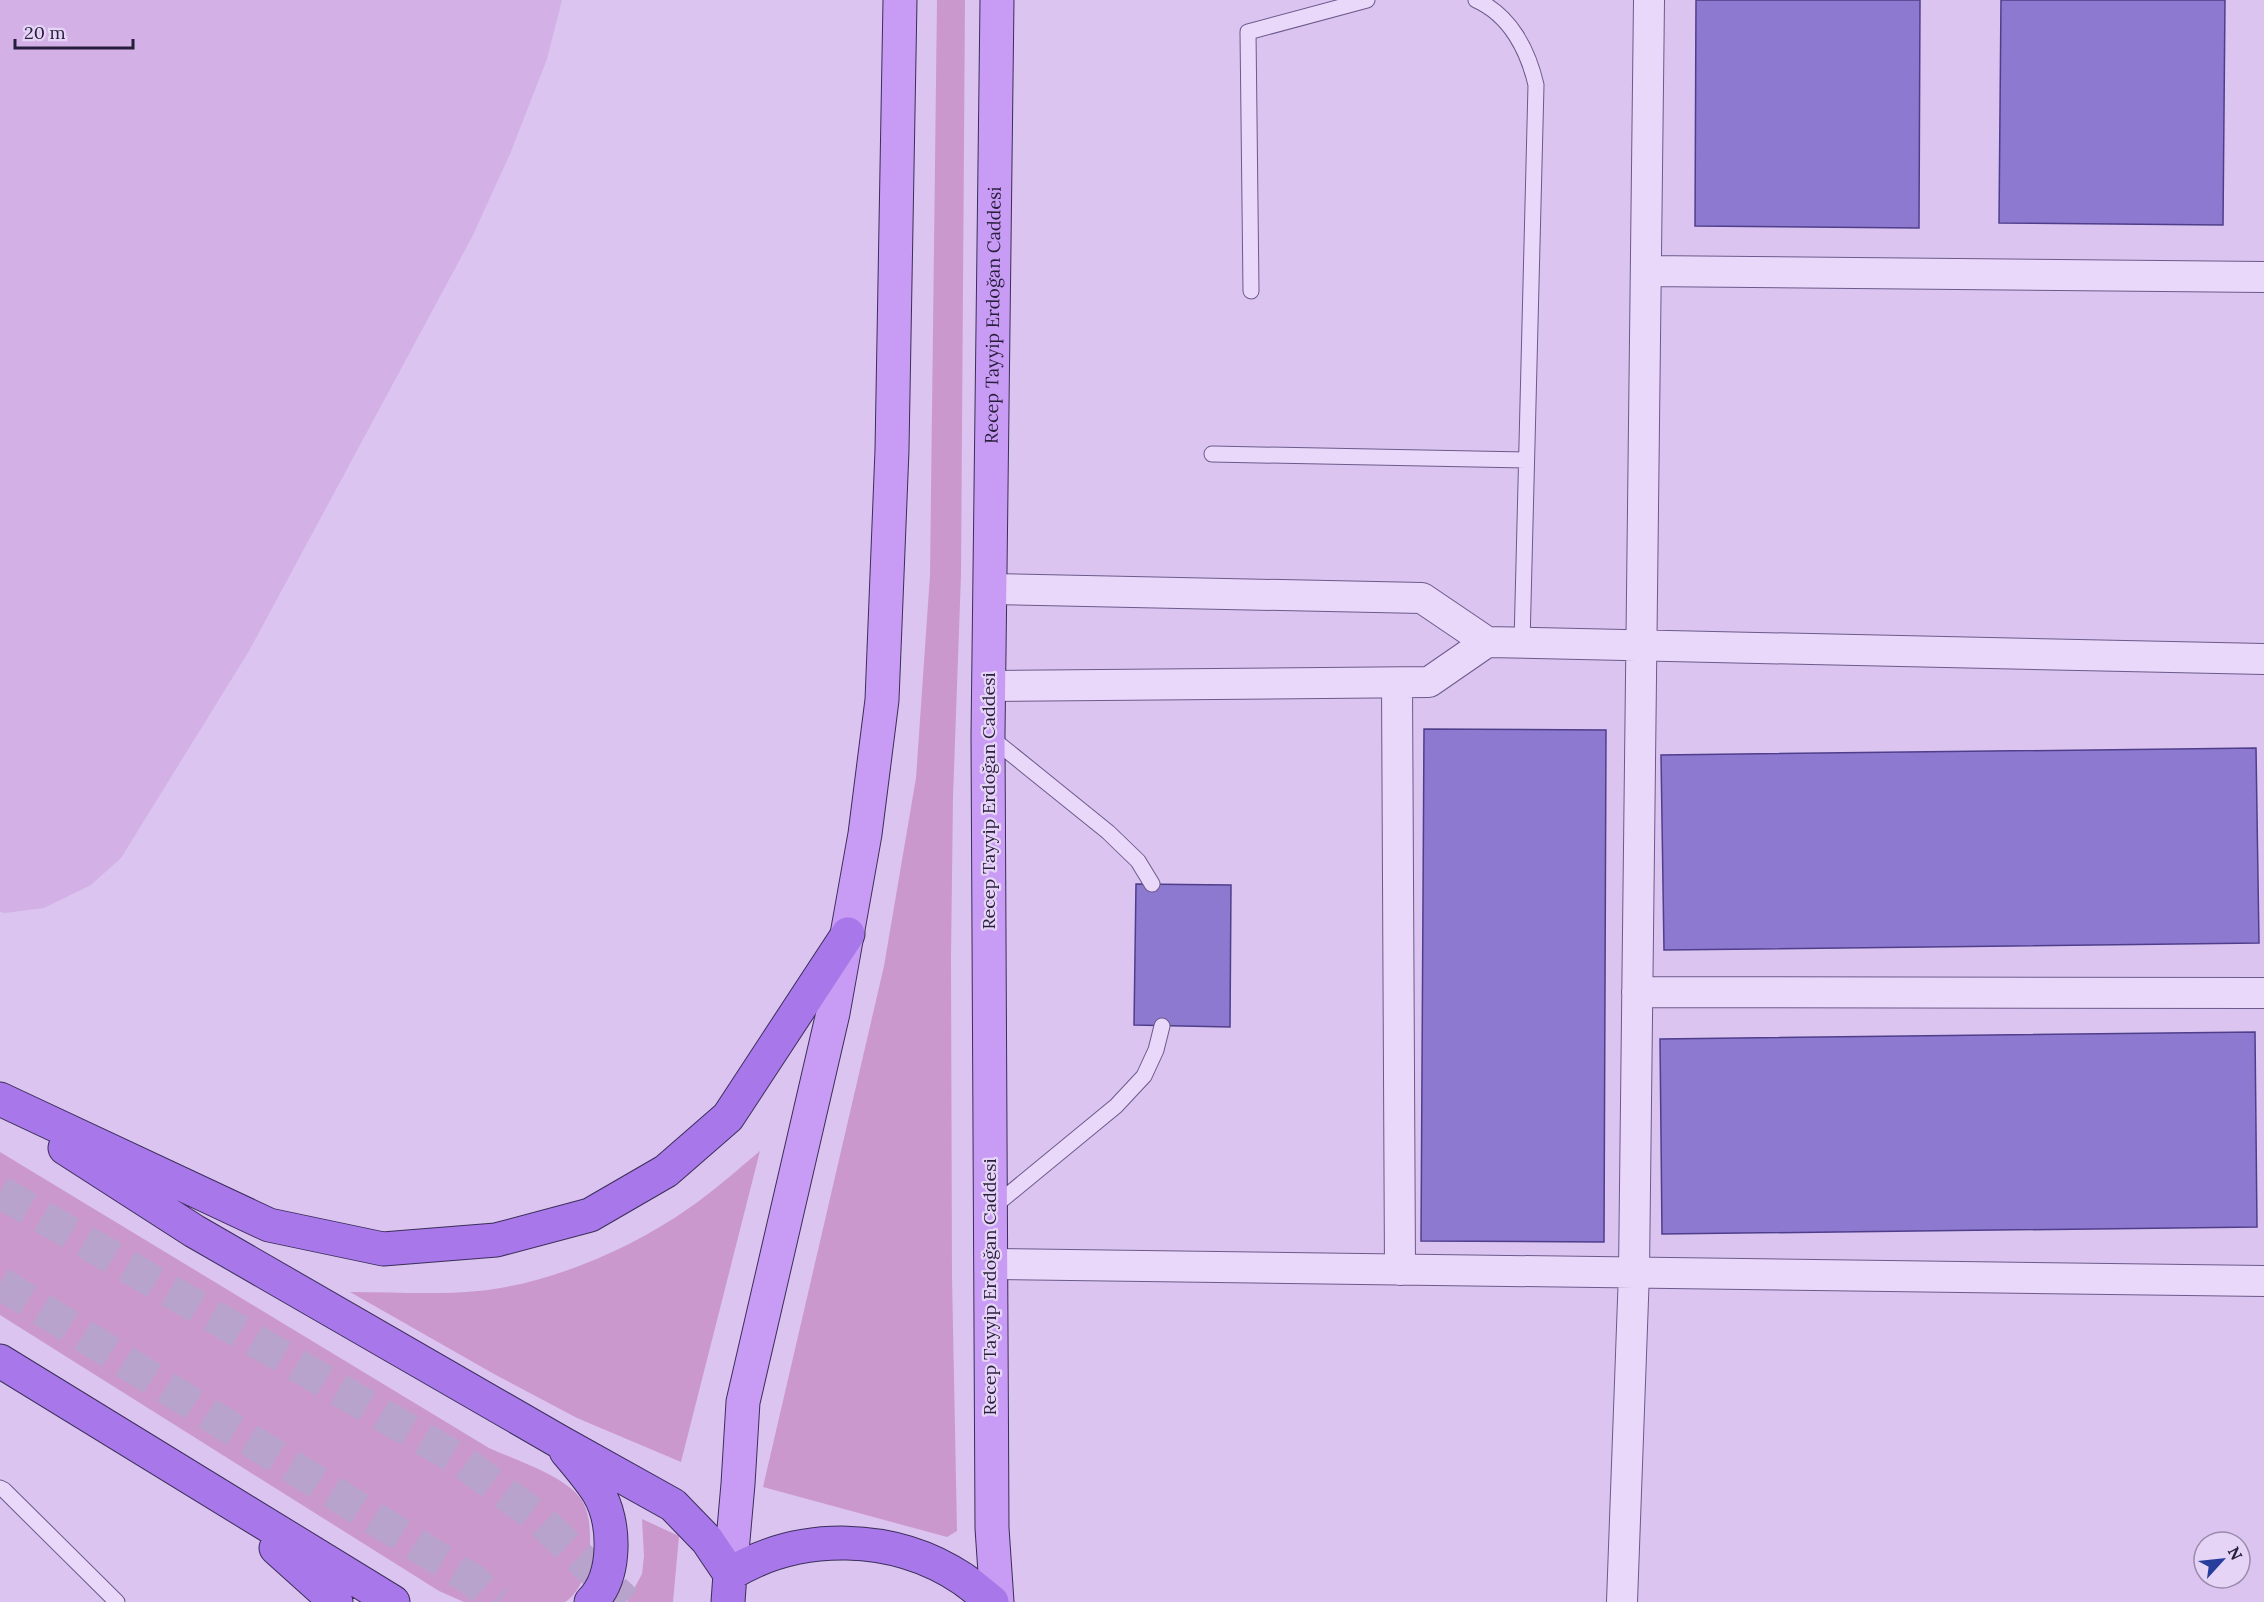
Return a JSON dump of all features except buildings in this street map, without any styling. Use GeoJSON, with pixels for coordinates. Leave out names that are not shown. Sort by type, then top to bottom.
{"type":"FeatureCollection","features":[{"type":"Feature","properties":{"kind":"highway"},"geometry":{"type":"LineString","coordinates":[[0,1099],[269,1226],[383,1249],[496,1240],[590,1215],[666,1171],[728,1118],[848,934]]}},
{"type":"Feature","properties":{"kind":"highway"},"geometry":{"type":"LineString","coordinates":[[0,1106],[194,1231],[560,1442],[673,1504],[707,1540],[729,1588],[747,1563],[779,1551],[831,1542],[847,1542],[896,1550],[927,1560],[963,1579],[992,1602]]}},
{"type":"Feature","properties":{"kind":"highway"},"geometry":{"type":"LineString","coordinates":[[0,1362],[393,1602]]}},
{"type":"Feature","properties":{"kind":"highway"},"geometry":{"type":"LineString","coordinates":[[560,1442],[599,1493],[609,1521],[612,1547],[609,1569],[591,1602]]}},
{"type":"Feature","properties":{"kind":"highway"},"geometry":{"type":"LineString","coordinates":[[220,1496],[336,1602]]}},
{"type":"Feature","properties":{"kind":"main road"},"geometry":{"type":"LineString","coordinates":[[729,1588],[742,1402],[820,1068],[848,934],[865,834],[882,700],[892,450],[900,0]]}},
{"type":"Feature","properties":{"kind":"main road","name":"Recep Tayyip Erdoğan Caddesi"},"geometry":{"type":"LineString","coordinates":[[997,0],[988,686],[992,1528],[997,1602]]}},
{"type":"Feature","properties":{"kind":"street"},"geometry":{"type":"LineString","coordinates":[[1622,1602],[1634,1272],[1650,0]]}},
{"type":"Feature","properties":{"kind":"street"},"geometry":{"type":"LineString","coordinates":[[1646,272],[2264,277]]}},
{"type":"Feature","properties":{"kind":"street"},"geometry":{"type":"LineString","coordinates":[[989,589],[1422,598],[1487,642],[2264,659]]}},
{"type":"Feature","properties":{"kind":"street"},"geometry":{"type":"LineString","coordinates":[[988,686],[1429,682],[1487,642]]}},
{"type":"Feature","properties":{"kind":"street"},"geometry":{"type":"LineString","coordinates":[[1397,683],[1400,1270]]}},
{"type":"Feature","properties":{"kind":"street"},"geometry":{"type":"LineString","coordinates":[[1637,992],[2264,993]]}},
{"type":"Feature","properties":{"kind":"street"},"geometry":{"type":"LineString","coordinates":[[991,1264],[2264,1281]]}},
{"type":"Feature","properties":{"kind":"lane"},"geometry":{"type":"LineString","coordinates":[[1251,291],[1248,32],[1367,0]]}},
{"type":"Feature","properties":{"kind":"lane"},"geometry":{"type":"LineString","coordinates":[[1476,0],[1501,17],[1518,37],[1530,60],[1536,85],[1522,643]]}},
{"type":"Feature","properties":{"kind":"lane"},"geometry":{"type":"LineString","coordinates":[[1212,454],[1526,460]]}},
{"type":"Feature","properties":{"kind":"lane"},"geometry":{"type":"LineString","coordinates":[[988,735],[1108,832],[1138,861],[1152,884]]}},
{"type":"Feature","properties":{"kind":"lane"},"geometry":{"type":"LineString","coordinates":[[990,1210],[1116,1106],[1144,1076],[1156,1050],[1162,1026]]}},
{"type":"Feature","properties":{"kind":"lane"},"geometry":{"type":"LineString","coordinates":[[0,1488],[117,1602]]}},
{"type":"Feature","properties":{"kind":"shaded area"},"geometry":{"type":"Polygon","coordinates":[[[0,0],[562,0],[547,59],[510,154],[472,237],[249,651],[121,858],[91,885],[44,908],[5,913],[0,912],[0,0]]]}},
{"type":"Feature","properties":{"kind":"shaded area"},"geometry":{"type":"Polygon","coordinates":[[[937,0],[965,0],[961,575],[953,797],[951,957],[952,1276],[957,1531],[947,1537],[763,1487],[884,966],[916,778],[930,575],[937,0]]]}},
{"type":"Feature","properties":{"kind":"shaded area"},"geometry":{"type":"Polygon","coordinates":[[[760,1151],[681,1462],[577,1418],[494,1374],[350,1292],[478,1291],[533,1281],[561,1272],[616,1250],[666,1223],[707,1195],[760,1151]]]}},
{"type":"Feature","properties":{"kind":"shaded area"},"geometry":{"type":"Polygon","coordinates":[[[0,1152],[489,1448],[542,1471],[568,1486],[584,1504],[590,1528],[588,1566],[574,1594],[565,1602],[464,1602],[439,1591],[0,1315],[0,1152]]]}},
{"type":"Feature","properties":{"kind":"shaded area"},"geometry":{"type":"Polygon","coordinates":[[[642,1519],[679,1536],[673,1602],[627,1602],[642,1574],[644,1556],[642,1519]]]}},
{"type":"Feature","properties":{"kind":"tunnel"},"geometry":{"type":"LineString","coordinates":[[0,1192],[463,1462],[537,1517],[626,1602]]}},
{"type":"Feature","properties":{"kind":"tunnel"},"geometry":{"type":"LineString","coordinates":[[0,1283],[474,1581],[497,1602]]}}]}
